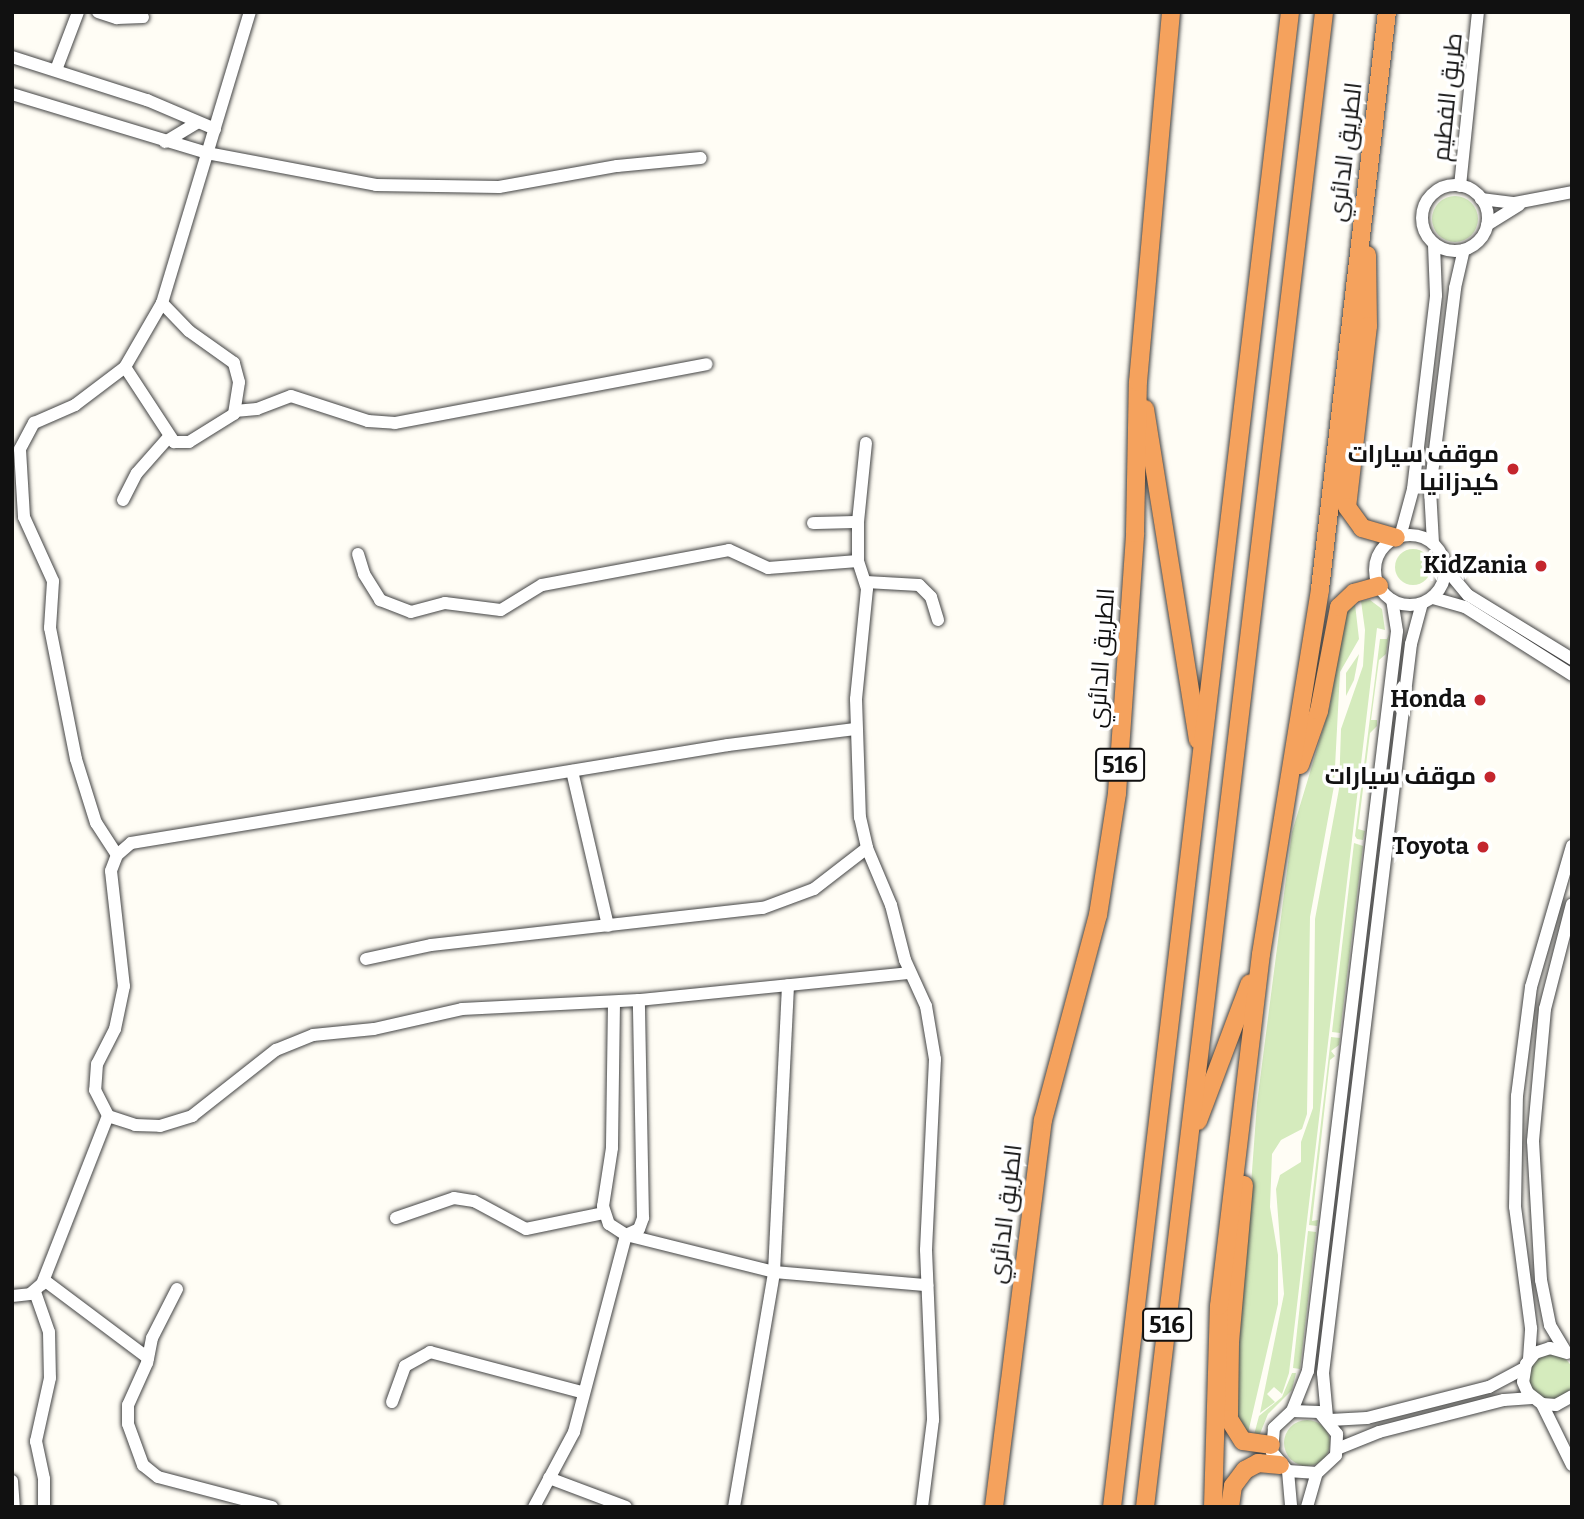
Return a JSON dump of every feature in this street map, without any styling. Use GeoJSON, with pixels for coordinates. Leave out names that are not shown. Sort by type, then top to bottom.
{"type":"FeatureCollection","features":[{"type":"Feature","properties":{"kind":"highway","name":"الطريق الدائري"},"geometry":{"type":"LineString","coordinates":[[994,1507],[1043,1119],[1096,922],[1114,824],[1129,641],[1138,382],[1171,12]]}},
{"type":"Feature","properties":{"kind":"highway","name":"516"},"geometry":{"type":"LineString","coordinates":[[1112,1507],[1202,771],[1290,12]]}},
{"type":"Feature","properties":{"kind":"highway","name":"الطريق الدائري"},"geometry":{"type":"LineString","coordinates":[[1145,1507],[1324,12]]}},
{"type":"Feature","properties":{"kind":"highway","name":"الطريق الدائري"},"geometry":{"type":"LineString","coordinates":[[1213,1507],[1217,1332],[1238,1151],[1261,954],[1320,590],[1387,12]]}},
{"type":"Feature","properties":{"kind":"highway"},"geometry":{"type":"LineString","coordinates":[[1363,222],[1369,304],[1348,507],[1362,528],[1398,537]]}},
{"type":"Feature","properties":{"kind":"highway","name":"516"},"geometry":{"type":"LineString","coordinates":[[1138,382],[1190,667],[1202,771]]}},
{"type":"Feature","properties":{"kind":"highway"},"geometry":{"type":"LineString","coordinates":[[1290,783],[1313,732],[1339,607],[1354,593],[1379,586]]}},
{"type":"Feature","properties":{"kind":"highway","name":"516"},"geometry":{"type":"LineString","coordinates":[[1189,1143],[1261,954]]}},
{"type":"Feature","properties":{"kind":"highway"},"geometry":{"type":"LineString","coordinates":[[1238,1151],[1244,1177],[1230,1343],[1229,1419],[1243,1441],[1271,1445]]}},
{"type":"Feature","properties":{"kind":"highway"},"geometry":{"type":"LineString","coordinates":[[1230,1507],[1233,1486],[1245,1470],[1258,1464],[1284,1468]]}},
{"type":"Feature","properties":{"kind":"street"},"geometry":{"type":"LineString","coordinates":[[56,69],[78,12]]}},
{"type":"Feature","properties":{"kind":"street"},"geometry":{"type":"LineString","coordinates":[[98,12],[117,18],[144,17]]}},
{"type":"Feature","properties":{"kind":"street"},"geometry":{"type":"LineString","coordinates":[[117,855],[96,822],[76,759],[50,628],[53,581],[24,517],[20,449],[34,423],[75,405],[125,367],[162,303],[250,12]]}},
{"type":"Feature","properties":{"kind":"street","name":"طريق الفطيم"},"geometry":{"type":"LineString","coordinates":[[1460,186],[1478,12]]}},
{"type":"Feature","properties":{"kind":"street"},"geometry":{"type":"LineString","coordinates":[[12,57],[148,100],[215,129]]}},
{"type":"Feature","properties":{"kind":"street"},"geometry":{"type":"LineString","coordinates":[[12,94],[207,153],[346,181],[436,188],[528,185],[617,166],[701,158]]}},
{"type":"Feature","properties":{"kind":"street"},"geometry":{"type":"LineString","coordinates":[[165,142],[197,123]]}},
{"type":"Feature","properties":{"kind":"street"},"geometry":{"type":"LineString","coordinates":[[1290,1507],[1284,1468],[1271,1445],[1274,1428],[1292,1411],[1308,1372],[1397,631],[1392,600],[1379,586],[1377,558],[1398,537],[1415,475],[1436,295],[1434,245],[1426,235],[1422,211],[1436,191],[1460,186],[1481,199],[1524,202],[1572,192]]}},
{"type":"Feature","properties":{"kind":"street"},"geometry":{"type":"LineString","coordinates":[[1481,199],[1487,225]]}},
{"type":"Feature","properties":{"kind":"street"},"geometry":{"type":"LineString","coordinates":[[1434,245],[1464,250],[1479,241],[1487,225],[1524,202]]}},
{"type":"Feature","properties":{"kind":"street"},"geometry":{"type":"LineString","coordinates":[[1464,250],[1455,288],[1430,490],[1433,543],[1446,569],[1468,594],[1572,659]]}},
{"type":"Feature","properties":{"kind":"street"},"geometry":{"type":"LineString","coordinates":[[162,303],[189,331],[234,363],[239,382],[235,411]]}},
{"type":"Feature","properties":{"kind":"street"},"geometry":{"type":"LineString","coordinates":[[125,367],[168,438],[186,443],[235,411],[262,408],[290,396],[368,421],[403,422],[706,364]]}},
{"type":"Feature","properties":{"kind":"street"},"geometry":{"type":"LineString","coordinates":[[123,499],[137,473],[168,438]]}},
{"type":"Feature","properties":{"kind":"street"},"geometry":{"type":"LineString","coordinates":[[866,443],[858,522],[858,561],[866,582],[855,729],[860,817],[867,848],[887,892],[910,973],[926,1006],[935,1059],[927,1285],[933,1398],[922,1507]]}},
{"type":"Feature","properties":{"kind":"street"},"geometry":{"type":"LineString","coordinates":[[813,523],[858,522]]}},
{"type":"Feature","properties":{"kind":"street"},"geometry":{"type":"LineString","coordinates":[[1398,537],[1423,537],[1433,543]]}},
{"type":"Feature","properties":{"kind":"street"},"geometry":{"type":"LineString","coordinates":[[358,554],[364,574],[380,600],[411,612],[445,603],[501,610],[542,586],[729,551],[772,569],[858,561]]}},
{"type":"Feature","properties":{"kind":"street"},"geometry":{"type":"LineString","coordinates":[[1338,1449],[1328,1419],[1323,1373],[1411,644],[1427,601],[1443,585],[1446,569]]}},
{"type":"Feature","properties":{"kind":"street"},"geometry":{"type":"LineString","coordinates":[[866,582],[919,585],[931,597],[938,620]]}},
{"type":"Feature","properties":{"kind":"street"},"geometry":{"type":"LineString","coordinates":[[1392,600],[1427,601],[1465,607],[1572,675]]}},
{"type":"Feature","properties":{"kind":"street"},"geometry":{"type":"LineString","coordinates":[[855,729],[142,839],[117,855],[110,877],[123,963],[123,997],[94,1077],[97,1096],[108,1116],[143,1126],[176,1123],[192,1116],[275,1050],[313,1035],[374,1029],[461,1009],[639,1000],[910,973]]}},
{"type":"Feature","properties":{"kind":"street"},"geometry":{"type":"LineString","coordinates":[[572,771],[608,926]]}},
{"type":"Feature","properties":{"kind":"street"},"geometry":{"type":"LineString","coordinates":[[1572,846],[1531,987],[1517,1096],[1516,1207],[1531,1328],[1523,1382],[1537,1401],[1572,1465]]}},
{"type":"Feature","properties":{"kind":"street"},"geometry":{"type":"LineString","coordinates":[[366,959],[431,945],[778,904],[823,883],[867,848]]}},
{"type":"Feature","properties":{"kind":"street"},"geometry":{"type":"LineString","coordinates":[[1569,1355],[1547,1315],[1533,1184],[1536,1073],[1558,980],[1572,904]]}},
{"type":"Feature","properties":{"kind":"street"},"geometry":{"type":"LineString","coordinates":[[734,1507],[761,1372],[774,1272],[788,985]]}},
{"type":"Feature","properties":{"kind":"street"},"geometry":{"type":"LineString","coordinates":[[534,1507],[570,1443],[581,1392],[626,1235],[639,1228],[643,1218],[639,1000]]}},
{"type":"Feature","properties":{"kind":"street"},"geometry":{"type":"LineString","coordinates":[[614,1002],[612,1149],[604,1213],[614,1229],[626,1235],[774,1272],[927,1285]]}},
{"type":"Feature","properties":{"kind":"street"},"geometry":{"type":"LineString","coordinates":[[12,1296],[34,1292],[44,1280],[108,1116]]}},
{"type":"Feature","properties":{"kind":"street"},"geometry":{"type":"LineString","coordinates":[[396,1218],[454,1198],[474,1201],[526,1228],[604,1213]]}},
{"type":"Feature","properties":{"kind":"street"},"geometry":{"type":"LineString","coordinates":[[44,1280],[148,1358]]}},
{"type":"Feature","properties":{"kind":"street"},"geometry":{"type":"LineString","coordinates":[[177,1289],[152,1338],[148,1358],[127,1415],[145,1469],[154,1476],[272,1507]]}},
{"type":"Feature","properties":{"kind":"street"},"geometry":{"type":"LineString","coordinates":[[34,1292],[49,1332],[50,1378],[36,1441],[45,1486],[44,1507]]}},
{"type":"Feature","properties":{"kind":"street"},"geometry":{"type":"LineString","coordinates":[[1292,1411],[1310,1409],[1328,1419],[1367,1418],[1485,1388],[1550,1348],[1569,1355]]}},
{"type":"Feature","properties":{"kind":"street"},"geometry":{"type":"LineString","coordinates":[[392,1402],[405,1366],[430,1352],[581,1392]]}},
{"type":"Feature","properties":{"kind":"street"},"geometry":{"type":"LineString","coordinates":[[1307,1507],[1317,1473],[1332,1461],[1338,1449],[1379,1432],[1504,1400],[1537,1401],[1556,1405],[1572,1396]]}},
{"type":"Feature","properties":{"kind":"street"},"geometry":{"type":"LineString","coordinates":[[1284,1468],[1317,1473]]}},
{"type":"Feature","properties":{"kind":"street"},"geometry":{"type":"LineString","coordinates":[[549,1478],[626,1507]]}},
{"type":"Feature","properties":{"kind":"street"},"geometry":{"type":"LineString","coordinates":[[12,1481],[14,1507]]}},
{"type":"Feature","properties":{"kind":"green space"},"geometry":{"type":"Polygon","coordinates":[[[1455,196],[1471,203],[1478,219],[1471,235],[1455,242],[1439,235],[1432,219],[1439,203],[1455,196]]]}},
{"type":"Feature","properties":{"kind":"green space"},"geometry":{"type":"Polygon","coordinates":[[[1413,549],[1426,554],[1431,567],[1426,580],[1413,585],[1400,580],[1395,567],[1400,554],[1413,549]]]}},
{"type":"Feature","properties":{"kind":"green space"},"geometry":{"type":"Polygon","coordinates":[[[1370,600],[1382,609],[1385,630],[1377,628],[1289,1373],[1282,1394],[1274,1387],[1267,1394],[1275,1402],[1260,1413],[1284,1294],[1276,1189],[1280,1175],[1301,1162],[1301,1142],[1313,1108],[1315,919],[1339,789],[1341,729],[1363,666],[1365,630],[1361,601],[1370,600]]]}},
{"type":"Feature","properties":{"kind":"green space"},"geometry":{"type":"Polygon","coordinates":[[[1355,604],[1359,639],[1340,672],[1334,786],[1310,917],[1307,1114],[1302,1129],[1281,1140],[1272,1154],[1270,1207],[1278,1255],[1278,1304],[1248,1433],[1240,1426],[1238,1415],[1238,1362],[1257,1103],[1292,832],[1330,706],[1345,615],[1355,604]]]}},
{"type":"Feature","properties":{"kind":"green space"},"geometry":{"type":"Polygon","coordinates":[[[1389,634],[1386,654],[1379,660],[1371,720],[1377,720],[1377,726],[1370,733],[1358,829],[1365,831],[1363,840],[1355,836],[1380,639],[1387,639],[1389,634]]]}},
{"type":"Feature","properties":{"kind":"green space"},"geometry":{"type":"Polygon","coordinates":[[[1359,654],[1354,680],[1346,696],[1346,673],[1359,654]]]}},
{"type":"Feature","properties":{"kind":"green space"},"geometry":{"type":"Polygon","coordinates":[[[1354,843],[1363,846],[1340,1033],[1332,1032],[1354,843]]]}},
{"type":"Feature","properties":{"kind":"green space"},"geometry":{"type":"Polygon","coordinates":[[[1331,1037],[1340,1038],[1339,1045],[1331,1051],[1335,1056],[1330,1060],[1312,1221],[1318,1220],[1317,1226],[1309,1225],[1331,1037]]]}},
{"type":"Feature","properties":{"kind":"green space"},"geometry":{"type":"Polygon","coordinates":[[[1308,1231],[1316,1232],[1300,1369],[1293,1368],[1308,1231]]]}},
{"type":"Feature","properties":{"kind":"green space"},"geometry":{"type":"Polygon","coordinates":[[[1551,1354],[1567,1361],[1574,1377],[1567,1393],[1551,1400],[1535,1393],[1528,1377],[1535,1361],[1551,1354]]]}},
{"type":"Feature","properties":{"kind":"green space"},"geometry":{"type":"Polygon","coordinates":[[[1292,1373],[1296,1373],[1292,1390],[1268,1414],[1259,1436],[1254,1435],[1259,1416],[1282,1397],[1292,1373]]]}},
{"type":"Feature","properties":{"kind":"green space"},"geometry":{"type":"Polygon","coordinates":[[[1307,1420],[1323,1427],[1330,1443],[1323,1459],[1307,1466],[1291,1459],[1284,1443],[1291,1427],[1307,1420]]]}},
{"type":"Feature","properties":{"kind":"place","name":"موقف سيارات كيدزانيا"},"geometry":{"type":"Point","coordinates":[1513,469]}},
{"type":"Feature","properties":{"kind":"place","name":"KidZania"},"geometry":{"type":"Point","coordinates":[1541,566]}},
{"type":"Feature","properties":{"kind":"place","name":"Honda"},"geometry":{"type":"Point","coordinates":[1480,700]}},
{"type":"Feature","properties":{"kind":"place","name":"موقف سيارات"},"geometry":{"type":"Point","coordinates":[1490,777]}},
{"type":"Feature","properties":{"kind":"place","name":"Toyota"},"geometry":{"type":"Point","coordinates":[1483,847]}}]}
